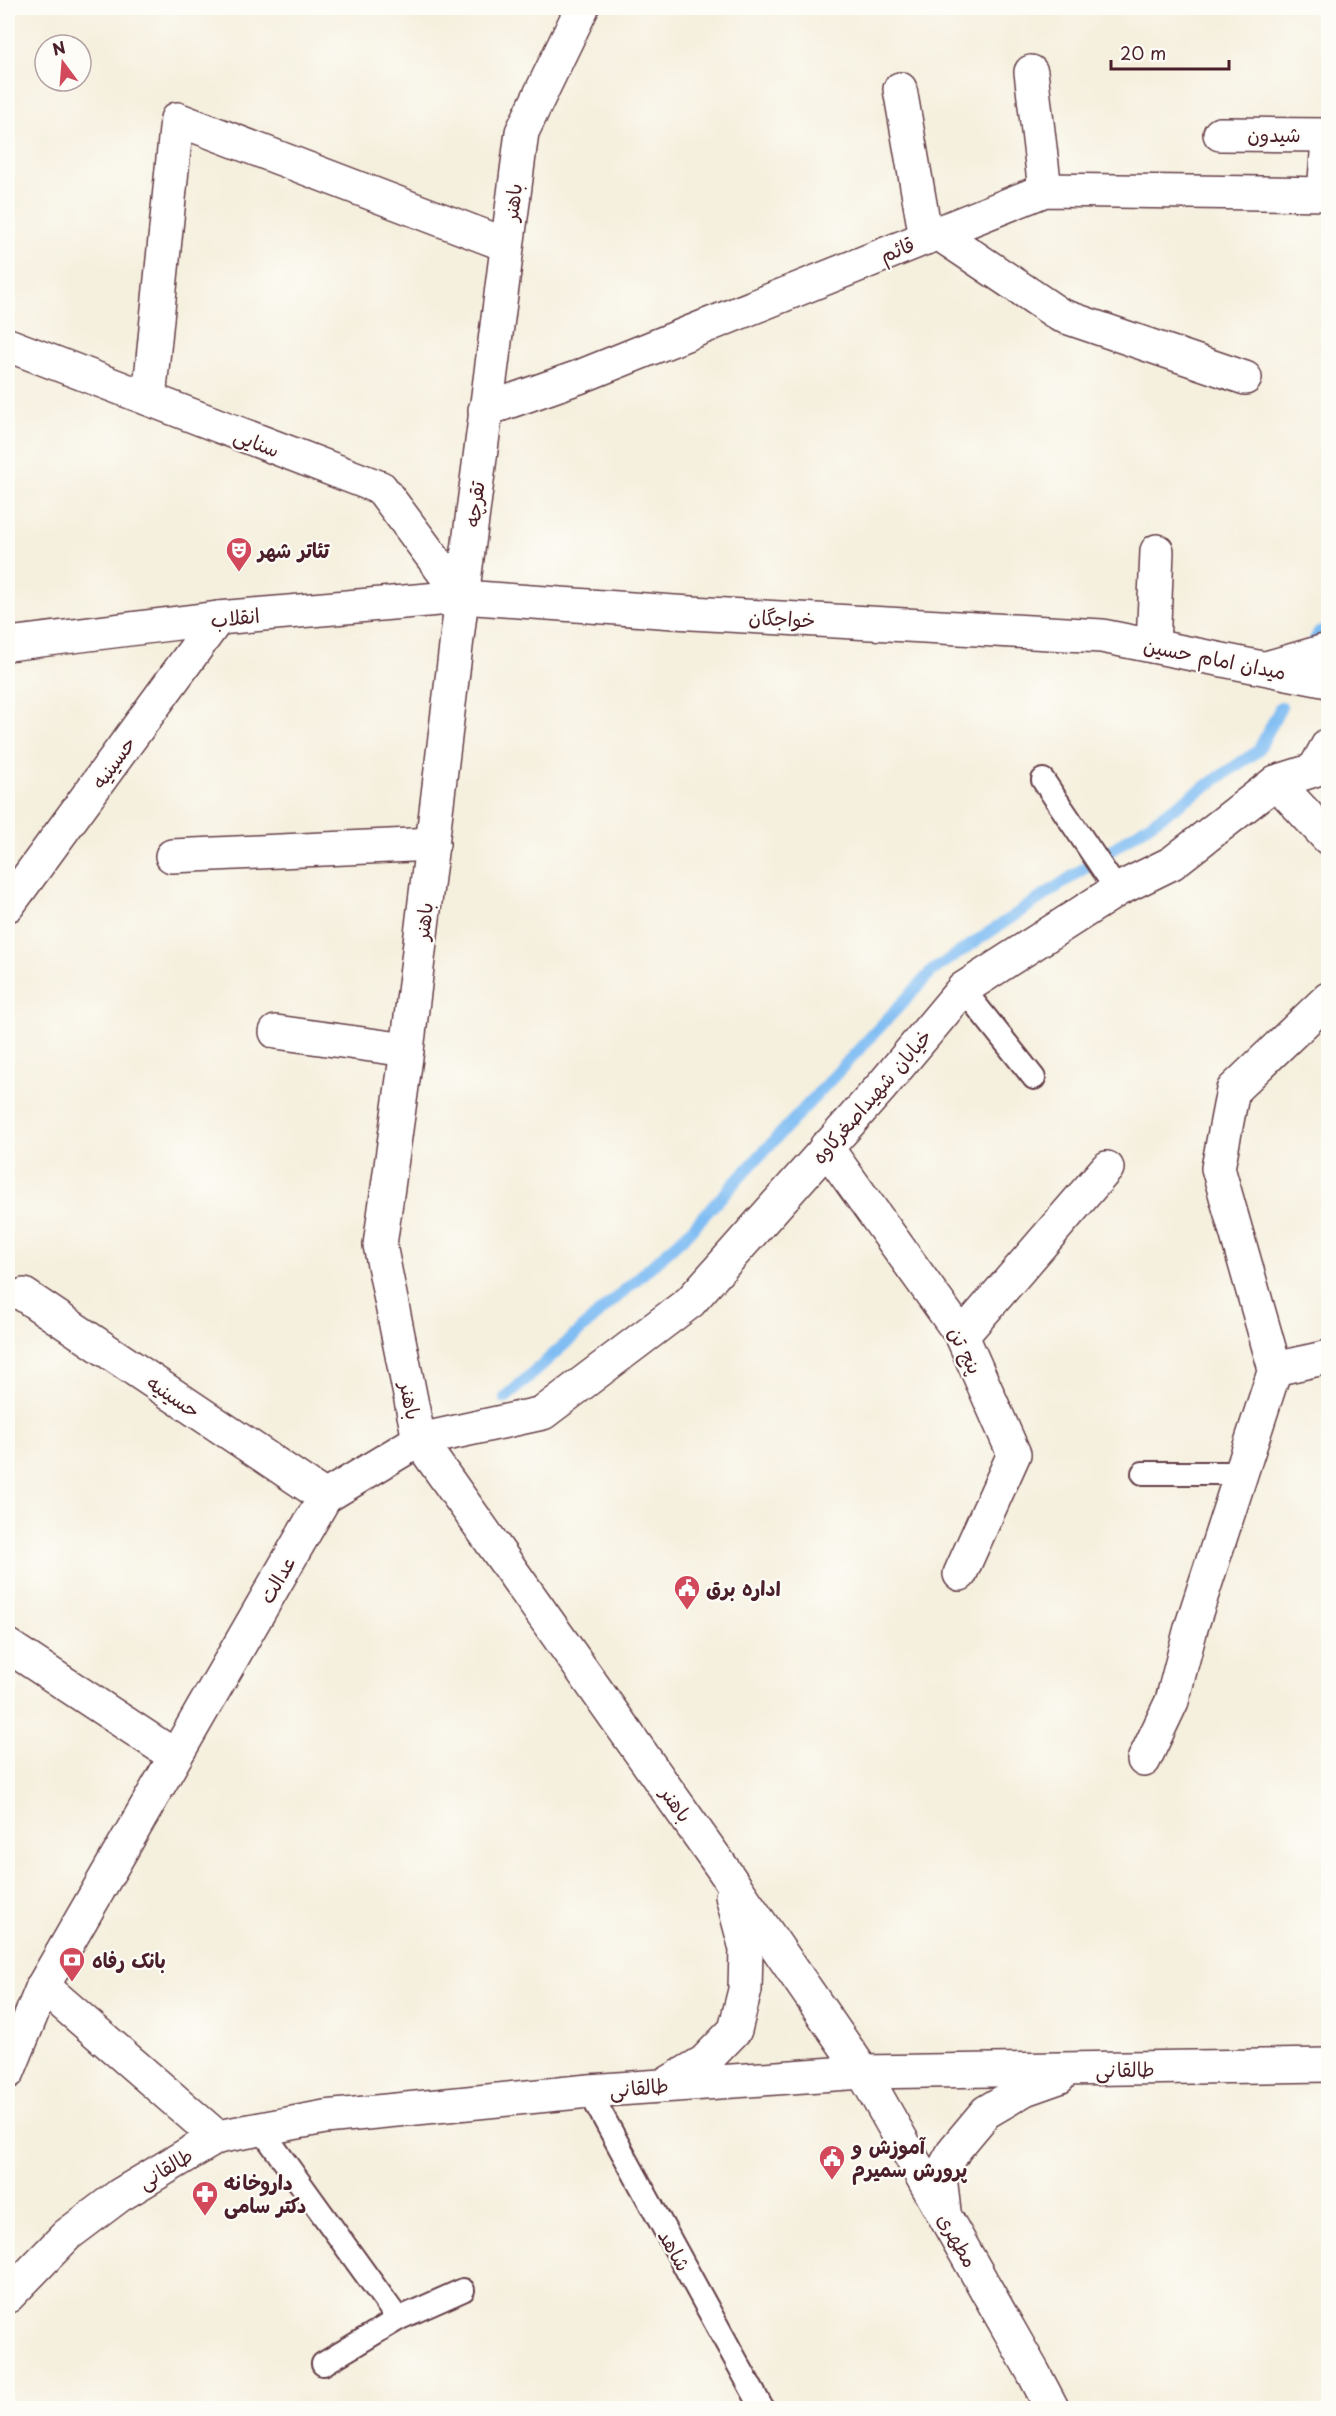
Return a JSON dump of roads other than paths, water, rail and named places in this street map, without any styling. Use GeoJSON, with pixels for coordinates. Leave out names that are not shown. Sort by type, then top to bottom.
{"type":"FeatureCollection","features":[{"type":"Feature","properties":{"kind":"street","name":"باهنر"},"geometry":{"type":"LineString","coordinates":[[485,410],[522,132],[582,8]]}},
{"type":"Feature","properties":{"kind":"street"},"geometry":{"type":"LineString","coordinates":[[1031,72],[1045,190]]}},
{"type":"Feature","properties":{"kind":"street"},"geometry":{"type":"LineString","coordinates":[[900,89],[932,235],[1060,315],[1245,378]]}},
{"type":"Feature","properties":{"kind":"street"},"geometry":{"type":"LineString","coordinates":[[149,399],[177,119],[507,245]]}},
{"type":"Feature","properties":{"kind":"street","name":"شیدون"},"geometry":{"type":"LineString","coordinates":[[1220,134],[1329,135]]}},
{"type":"Feature","properties":{"kind":"street"},"geometry":{"type":"LineString","coordinates":[[1326,194],[1329,140]]}},
{"type":"Feature","properties":{"kind":"street","name":"قائم"},"geometry":{"type":"LineString","coordinates":[[485,410],[579,377],[1045,190],[1326,194]]}},
{"type":"Feature","properties":{"kind":"street","name":"سنایی"},"geometry":{"type":"LineString","coordinates":[[8,345],[381,488],[462,597]]}},
{"type":"Feature","properties":{"kind":"street","name":"تقرچه"},"geometry":{"type":"LineString","coordinates":[[462,597],[485,410]]}},
{"type":"Feature","properties":{"kind":"street"},"geometry":{"type":"LineString","coordinates":[[1153,646],[1157,551]]}},
{"type":"Feature","properties":{"kind":"street","name":"باهنر"},"geometry":{"type":"LineString","coordinates":[[462,597],[407,1050],[380,1245],[419,1440],[723,1869],[863,2072]]}},
{"type":"Feature","properties":{"kind":"street","name":"انقلاب"},"geometry":{"type":"LineString","coordinates":[[8,645],[218,618],[462,597]]}},
{"type":"Feature","properties":{"kind":"street","name":"خواجگان"},"geometry":{"type":"LineString","coordinates":[[462,597],[674,612],[1102,636]]}},
{"type":"Feature","properties":{"kind":"street","name":"حسینیه"},"geometry":{"type":"LineString","coordinates":[[8,905],[218,618]]}},
{"type":"Feature","properties":{"kind":"street","name":"میدان امام حسین"},"geometry":{"type":"LineString","coordinates":[[1102,636],[1329,681]]}},
{"type":"Feature","properties":{"kind":"street"},"geometry":{"type":"LineString","coordinates":[[1266,668],[1329,650]]}},
{"type":"Feature","properties":{"kind":"street","name":"خیابان شهیداصغرکاوه"},"geometry":{"type":"LineString","coordinates":[[419,1440],[543,1413],[690,1302],[963,989],[1118,890],[1172,863],[1276,782],[1314,770],[1329,745]]}},
{"type":"Feature","properties":{"kind":"street"},"geometry":{"type":"LineString","coordinates":[[1276,782],[1329,838]]}},
{"type":"Feature","properties":{"kind":"street"},"geometry":{"type":"LineString","coordinates":[[172,856],[433,844]]}},
{"type":"Feature","properties":{"kind":"street"},"geometry":{"type":"LineString","coordinates":[[1143,1760],[1172,1701],[1191,1628],[1275,1369],[1218,1168],[1233,1090],[1329,999]]}},
{"type":"Feature","properties":{"kind":"street"},"geometry":{"type":"LineString","coordinates":[[276,1032],[407,1050]]}},
{"type":"Feature","properties":{"kind":"street","name":"پنج تن"},"geometry":{"type":"LineString","coordinates":[[826,1148],[962,1336],[1014,1454],[960,1574]]}},
{"type":"Feature","properties":{"kind":"street"},"geometry":{"type":"LineString","coordinates":[[962,1336],[1107,1168]]}},
{"type":"Feature","properties":{"kind":"street","name":"حسینیه"},"geometry":{"type":"LineString","coordinates":[[24,1295],[325,1497]]}},
{"type":"Feature","properties":{"kind":"street"},"geometry":{"type":"LineString","coordinates":[[1275,1369],[1329,1357]]}},
{"type":"Feature","properties":{"kind":"street","name":"عدالت"},"geometry":{"type":"LineString","coordinates":[[8,2072],[43,1986],[325,1497],[419,1440]]}},
{"type":"Feature","properties":{"kind":"street"},"geometry":{"type":"LineString","coordinates":[[8,1646],[175,1756]]}},
{"type":"Feature","properties":{"kind":"street"},"geometry":{"type":"LineString","coordinates":[[666,2085],[704,2062],[735,2030],[745,1990],[746,1950],[723,1869]]}},
{"type":"Feature","properties":{"kind":"street"},"geometry":{"type":"LineString","coordinates":[[43,1986],[217,2137]]}},
{"type":"Feature","properties":{"kind":"street","name":"طالقانی"},"geometry":{"type":"LineString","coordinates":[[8,2296],[67,2235],[120,2195],[217,2137],[325,2117],[589,2091],[863,2072],[1329,2065]]}},
{"type":"Feature","properties":{"kind":"street"},"geometry":{"type":"LineString","coordinates":[[944,2214],[940,2176],[954,2149],[986,2112],[1026,2089],[1078,2070]]}},
{"type":"Feature","properties":{"kind":"street","name":"مطهری"},"geometry":{"type":"LineString","coordinates":[[863,2072],[1052,2409]]}},
{"type":"Feature","properties":{"kind":"lane"},"geometry":{"type":"LineString","coordinates":[[1042,780],[1118,890]]}},
{"type":"Feature","properties":{"kind":"lane"},"geometry":{"type":"LineString","coordinates":[[963,989],[1034,1078]]}},
{"type":"Feature","properties":{"kind":"lane"},"geometry":{"type":"LineString","coordinates":[[1143,1473],[1241,1473]]}},
{"type":"Feature","properties":{"kind":"lane","name":"شاهد"},"geometry":{"type":"LineString","coordinates":[[589,2091],[762,2409]]}},
{"type":"Feature","properties":{"kind":"lane"},"geometry":{"type":"LineString","coordinates":[[261,2129],[398,2319]]}},
{"type":"Feature","properties":{"kind":"lane"},"geometry":{"type":"LineString","coordinates":[[323,2364],[398,2319],[463,2290]]}},
{"type":"Feature","properties":{"kind":"waterway"},"geometry":{"type":"LineString","coordinates":[[1314,642],[1319,632],[1328,630]]}},
{"type":"Feature","properties":{"kind":"waterway"},"geometry":{"type":"LineString","coordinates":[[505,1398],[686,1235],[932,971],[1258,751],[1281,707]]}},
{"type":"Feature","properties":{"kind":"place","name":"تئاتر شهر"},"geometry":{"type":"Point","coordinates":[239,573]}},
{"type":"Feature","properties":{"kind":"place","name":"اداره برق"},"geometry":{"type":"Point","coordinates":[687,1611]}},
{"type":"Feature","properties":{"kind":"place","name":"بانک رفاه"},"geometry":{"type":"Point","coordinates":[72,1983]}},
{"type":"Feature","properties":{"kind":"place","name":"آموزش و پرورش سمیرم"},"geometry":{"type":"Point","coordinates":[832,2181]}},
{"type":"Feature","properties":{"kind":"place","name":"داروخانه دکتر سامی"},"geometry":{"type":"Point","coordinates":[205,2217]}}]}
